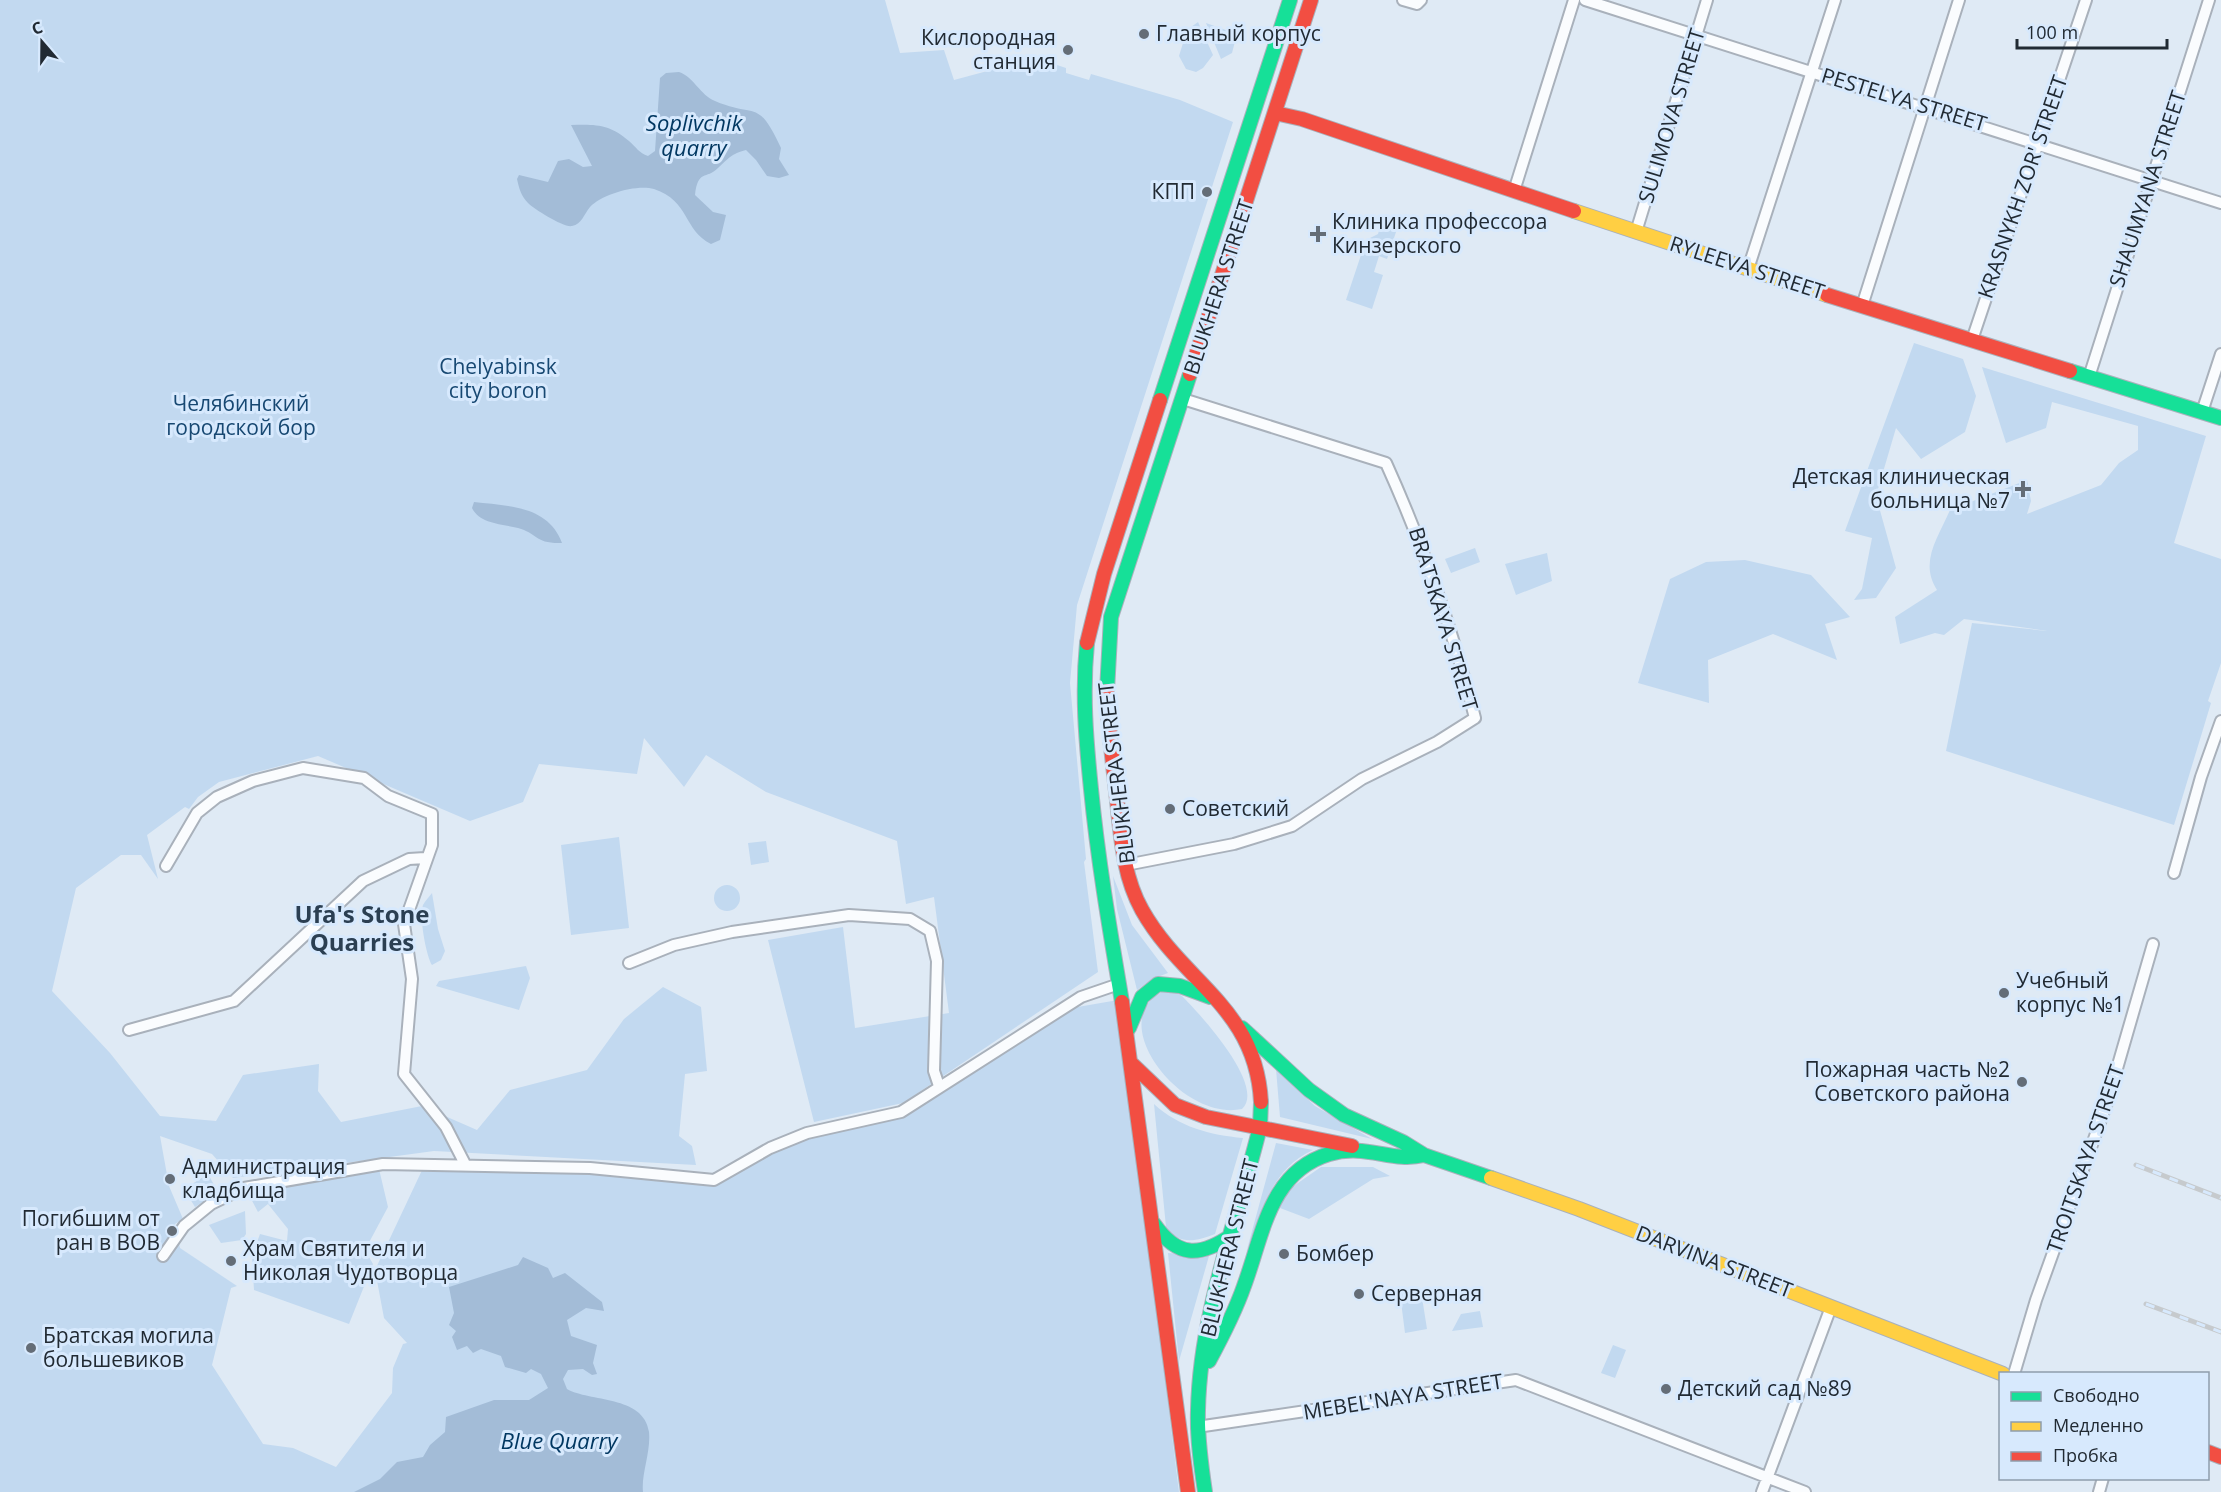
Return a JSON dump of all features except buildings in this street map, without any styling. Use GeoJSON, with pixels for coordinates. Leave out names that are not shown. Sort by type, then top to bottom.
{"type":"FeatureCollection","features":[{"type":"Feature","properties":{"kind":"main road","name":"BLUKHERA STREET"},"geometry":{"type":"LineString","coordinates":[[1188,1492],[1128,1035],[1095,832],[1084,722],[1084,673],[1089,629],[1104,574],[1290,0]]}},
{"type":"Feature","properties":{"kind":"main road","name":"BLUKHERA STREET"},"geometry":{"type":"LineString","coordinates":[[1204,1492],[1197,1427],[1201,1376],[1212,1313],[1260,1126],[1259,1079],[1237,1023],[1162,939],[1142,911],[1134,895],[1126,865],[1105,697],[1105,656],[1111,617],[1311,0]]}},
{"type":"Feature","properties":{"kind":"main road","name":"RYLEEVA STREET"},"geometry":{"type":"LineString","coordinates":[[1255,105],[1862,306],[2221,418]]}},
{"type":"Feature","properties":{"kind":"main road"},"geometry":{"type":"LineString","coordinates":[[1128,1035],[1135,1007],[1145,992],[1155,985],[1178,984],[1215,999]]}},
{"type":"Feature","properties":{"kind":"main road","name":"DARVINA STREET"},"geometry":{"type":"LineString","coordinates":[[1237,1023],[1309,1090],[1335,1109],[1376,1132],[1412,1146],[1424,1155],[1568,1205],[1999,1372]]}},
{"type":"Feature","properties":{"kind":"main road"},"geometry":{"type":"LineString","coordinates":[[1131,1063],[1175,1105],[1206,1117],[1260,1126],[1368,1150]]}},
{"type":"Feature","properties":{"kind":"main road","name":"DARVINA STREET"},"geometry":{"type":"LineString","coordinates":[[1201,1376],[1234,1312],[1270,1208],[1282,1185],[1298,1167],[1330,1154],[1368,1150],[1407,1160],[1424,1155]]}},
{"type":"Feature","properties":{"kind":"main road"},"geometry":{"type":"LineString","coordinates":[[1153,1222],[1166,1242],[1179,1248],[1211,1248],[1232,1235]]}},
{"type":"Feature","properties":{"kind":"street"},"geometry":{"type":"LineString","coordinates":[[1403,0],[1417,4],[1421,0]]}},
{"type":"Feature","properties":{"kind":"street"},"geometry":{"type":"LineString","coordinates":[[1515,191],[1574,0]]}},
{"type":"Feature","properties":{"kind":"street","name":"PESTELYA STREET"},"geometry":{"type":"LineString","coordinates":[[1585,0],[1811,71],[1956,120],[1997,129],[2038,146],[2152,179],[2221,203]]}},
{"type":"Feature","properties":{"kind":"street","name":"SULIMOVA STREET"},"geometry":{"type":"LineString","coordinates":[[1636,232],[1707,0]]}},
{"type":"Feature","properties":{"kind":"street"},"geometry":{"type":"LineString","coordinates":[[1748,269],[1835,0]]}},
{"type":"Feature","properties":{"kind":"street"},"geometry":{"type":"LineString","coordinates":[[1862,306],[1959,0]]}},
{"type":"Feature","properties":{"kind":"street","name":"KRASNYKH ZOR' STREET"},"geometry":{"type":"LineString","coordinates":[[1972,340],[2086,0]]}},
{"type":"Feature","properties":{"kind":"street","name":"SHAUMYANA STREET"},"geometry":{"type":"LineString","coordinates":[[2089,377],[2208,0]]}},
{"type":"Feature","properties":{"kind":"street"},"geometry":{"type":"LineString","coordinates":[[2214,0],[2221,2]]}},
{"type":"Feature","properties":{"kind":"street"},"geometry":{"type":"LineString","coordinates":[[2202,412],[2221,354]]}},
{"type":"Feature","properties":{"kind":"street","name":"BRATSKAYA STREET"},"geometry":{"type":"LineString","coordinates":[[1126,865],[1234,844],[1292,826],[1362,779],[1437,742],[1476,718],[1436,587],[1413,523],[1386,463],[1183,399]]}},
{"type":"Feature","properties":{"kind":"street"},"geometry":{"type":"LineString","coordinates":[[2174,873],[2201,777],[2221,721]]}},
{"type":"Feature","properties":{"kind":"street"},"geometry":{"type":"LineString","coordinates":[[166,866],[197,813],[217,797],[253,781],[303,768],[364,778],[388,796],[432,814],[432,845],[425,858],[404,924],[412,979],[404,1074],[446,1127],[465,1164]]}},
{"type":"Feature","properties":{"kind":"street"},"geometry":{"type":"LineString","coordinates":[[129,1030],[234,1001],[363,881],[409,859],[425,858]]}},
{"type":"Feature","properties":{"kind":"street"},"geometry":{"type":"LineString","coordinates":[[629,963],[674,945],[744,930],[849,915],[910,920],[930,931],[937,961],[934,1071],[939,1086]]}},
{"type":"Feature","properties":{"kind":"street","name":"TROITSKAYA STREET"},"geometry":{"type":"LineString","coordinates":[[2015,1372],[2036,1300],[2107,1102],[2153,944]]}},
{"type":"Feature","properties":{"kind":"street"},"geometry":{"type":"LineString","coordinates":[[163,1256],[184,1226],[211,1204],[244,1188],[383,1164],[590,1168],[714,1180],[770,1148],[807,1134],[901,1112],[1081,997],[1119,984]]}},
{"type":"Feature","properties":{"kind":"street"},"geometry":{"type":"LineString","coordinates":[[1762,1492],[1832,1307]]}},
{"type":"Feature","properties":{"kind":"street","name":"MEBEL'NAYA STREET"},"geometry":{"type":"LineString","coordinates":[[1197,1427],[1516,1380],[1805,1492]]}},
{"type":"Feature","properties":{"kind":"green space","name":"Челябинский городской бор"},"geometry":{"type":"Polygon","coordinates":[[[0,0],[885,0],[900,53],[944,50],[954,80],[1036,58],[1066,68],[1066,73],[1089,80],[1091,74],[1180,100],[1233,122],[1077,605],[1070,683],[1086,859],[1084,862],[1098,972],[903,1103],[814,1122],[768,940],[843,927],[855,1028],[949,1013],[934,897],[906,904],[897,841],[766,792],[706,755],[684,787],[644,738],[637,774],[539,764],[523,802],[470,821],[318,756],[219,782],[198,797],[189,809],[185,807],[147,835],[158,879],[141,855],[121,855],[76,888],[52,991],[110,1053],[160,1116],[216,1121],[243,1075],[319,1064],[318,1091],[341,1122],[422,1106],[477,1130],[510,1090],[587,1070],[624,1019],[663,987],[701,1007],[707,1071],[685,1074],[679,1136],[692,1146],[696,1165],[434,1151],[233,1178],[212,1154],[160,1136],[169,1186],[183,1219],[175,1224],[180,1248],[237,1286],[231,1288],[212,1365],[263,1444],[293,1448],[336,1467],[392,1393],[393,1368],[403,1344],[407,1343],[384,1318],[375,1270],[424,1166],[588,1171],[717,1182],[771,1151],[808,1138],[902,1115],[1072,1008],[1118,1000],[1179,1492],[0,1492],[0,0]]]}},
{"type":"Feature","properties":{"kind":"green space"},"geometry":{"type":"Polygon","coordinates":[[[1198,22],[1213,55],[1203,68],[1196,72],[1186,69],[1179,56],[1187,30],[1198,22]]]}},
{"type":"Feature","properties":{"kind":"green space"},"geometry":{"type":"Polygon","coordinates":[[[1206,23],[1237,34],[1232,53],[1221,59],[1206,23]]]}},
{"type":"Feature","properties":{"kind":"green space"},"geometry":{"type":"Polygon","coordinates":[[[1382,221],[1398,226],[1387,259],[1379,256],[1374,272],[1383,275],[1372,309],[1346,300],[1366,240],[1378,234],[1382,221]]]}},
{"type":"Feature","properties":{"kind":"green space"},"geometry":{"type":"Polygon","coordinates":[[[1914,343],[1963,359],[1976,396],[1965,432],[1921,459],[1896,428],[1876,496],[1896,568],[1876,598],[1854,600],[1862,589],[1872,538],[1845,531],[1914,343]]]}},
{"type":"Feature","properties":{"kind":"green space"},"geometry":{"type":"Polygon","coordinates":[[[1982,367],[2206,436],[2174,543],[2221,559],[2221,663],[2208,701],[2211,703],[2174,825],[1946,751],[1972,623],[2047,631],[1964,619],[1944,635],[1935,633],[1900,644],[1895,617],[1937,590],[1932,580],[1930,560],[1936,540],[1950,510],[2027,480],[2031,501],[2027,514],[2101,485],[2119,463],[2138,450],[2138,426],[2052,402],[2046,428],[2006,443],[1982,367]]]}},
{"type":"Feature","properties":{"kind":"green space"},"geometry":{"type":"Polygon","coordinates":[[[1475,548],[1480,562],[1451,573],[1445,559],[1475,548]]]}},
{"type":"Feature","properties":{"kind":"green space"},"geometry":{"type":"Polygon","coordinates":[[[1547,553],[1552,581],[1516,595],[1505,564],[1547,553]]]}},
{"type":"Feature","properties":{"kind":"green space"},"geometry":{"type":"Polygon","coordinates":[[[1745,560],[1811,575],[1850,617],[1825,624],[1837,660],[1773,634],[1708,660],[1709,703],[1638,683],[1670,579],[1706,562],[1745,560]]]}},
{"type":"Feature","properties":{"kind":"green space"},"geometry":{"type":"Polygon","coordinates":[[[619,837],[629,928],[571,935],[561,845],[619,837]]]}},
{"type":"Feature","properties":{"kind":"green space"},"geometry":{"type":"Polygon","coordinates":[[[766,841],[769,862],[751,865],[748,843],[766,841]]]}},
{"type":"Feature","properties":{"kind":"green space"},"geometry":{"type":"Polygon","coordinates":[[[1113,876],[1132,925],[1168,973],[1152,979],[1137,990],[1117,909],[1113,876]]]}},
{"type":"Feature","properties":{"kind":"green space"},"geometry":{"type":"Polygon","coordinates":[[[727,885],[736,889],[740,898],[736,907],[727,911],[718,907],[714,898],[718,889],[727,885]]]}},
{"type":"Feature","properties":{"kind":"green space"},"geometry":{"type":"Polygon","coordinates":[[[432,893],[438,929],[445,951],[441,960],[432,965],[425,945],[422,911],[423,905],[432,893]]]}},
{"type":"Feature","properties":{"kind":"green space"},"geometry":{"type":"Polygon","coordinates":[[[526,966],[530,978],[519,1010],[436,986],[439,981],[526,966]]]}},
{"type":"Feature","properties":{"kind":"green space"},"geometry":{"type":"Polygon","coordinates":[[[1162,992],[1177,993],[1182,996],[1202,1017],[1227,1050],[1245,1084],[1247,1098],[1242,1109],[1219,1109],[1196,1100],[1175,1085],[1157,1066],[1146,1045],[1141,1024],[1146,1006],[1162,992]]]}},
{"type":"Feature","properties":{"kind":"green space"},"geometry":{"type":"Polygon","coordinates":[[[1276,1069],[1315,1106],[1372,1139],[1280,1117],[1276,1069]]]}},
{"type":"Feature","properties":{"kind":"green space"},"geometry":{"type":"Polygon","coordinates":[[[1154,1104],[1184,1124],[1219,1135],[1243,1138],[1215,1234],[1189,1240],[1177,1237],[1166,1227],[1154,1104]]]}},
{"type":"Feature","properties":{"kind":"green space"},"geometry":{"type":"Polygon","coordinates":[[[1276,1143],[1313,1150],[1287,1168],[1277,1180],[1263,1208],[1246,1253],[1276,1143]]]}},
{"type":"Feature","properties":{"kind":"green space"},"geometry":{"type":"Polygon","coordinates":[[[1321,1167],[1373,1167],[1390,1176],[1373,1179],[1309,1219],[1280,1208],[1285,1192],[1321,1167]]]}},
{"type":"Feature","properties":{"kind":"green space"},"geometry":{"type":"Polygon","coordinates":[[[379,1169],[388,1207],[365,1250],[373,1264],[349,1324],[254,1290],[252,1256],[260,1234],[287,1241],[288,1229],[268,1204],[258,1212],[248,1193],[379,1169]]]}},
{"type":"Feature","properties":{"kind":"green space"},"geometry":{"type":"Polygon","coordinates":[[[208,1174],[218,1192],[195,1207],[184,1189],[208,1174]]]}},
{"type":"Feature","properties":{"kind":"green space"},"geometry":{"type":"Polygon","coordinates":[[[245,1211],[246,1234],[242,1240],[221,1243],[209,1225],[245,1211]]]}},
{"type":"Feature","properties":{"kind":"green space"},"geometry":{"type":"Polygon","coordinates":[[[1168,1253],[1209,1256],[1179,1361],[1168,1253]]]}},
{"type":"Feature","properties":{"kind":"green space"},"geometry":{"type":"Polygon","coordinates":[[[1421,1291],[1427,1329],[1405,1333],[1400,1294],[1421,1291]]]}},
{"type":"Feature","properties":{"kind":"green space"},"geometry":{"type":"Polygon","coordinates":[[[1480,1311],[1483,1327],[1452,1331],[1461,1314],[1480,1311]]]}},
{"type":"Feature","properties":{"kind":"green space"},"geometry":{"type":"Polygon","coordinates":[[[1613,1345],[1626,1350],[1615,1378],[1601,1373],[1613,1345]]]}},
{"type":"Feature","properties":{"kind":"water","name":"Soplivchik quarry"},"geometry":{"type":"Polygon","coordinates":[[[679,72],[715,101],[761,115],[781,148],[779,159],[789,175],[779,178],[767,176],[746,150],[733,155],[714,172],[700,178],[695,195],[713,212],[726,215],[720,240],[711,244],[702,238],[674,201],[666,194],[654,189],[629,189],[611,194],[595,202],[578,223],[572,226],[563,224],[531,206],[522,195],[517,179],[519,175],[548,182],[558,161],[569,159],[583,167],[592,166],[571,125],[595,125],[609,128],[622,135],[645,155],[648,156],[655,151],[660,78],[666,73],[679,72]]]}},
{"type":"Feature","properties":{"kind":"water"},"geometry":{"type":"Polygon","coordinates":[[[474,502],[513,507],[537,514],[556,530],[562,543],[546,542],[524,530],[486,520],[472,508],[474,502]]]}},
{"type":"Feature","properties":{"kind":"water","name":"Blue Quarry"},"geometry":{"type":"Polygon","coordinates":[[[523,1257],[548,1268],[553,1278],[565,1273],[602,1302],[604,1311],[586,1308],[567,1320],[571,1336],[597,1345],[593,1363],[597,1374],[592,1375],[583,1369],[568,1370],[563,1379],[567,1389],[627,1406],[645,1420],[649,1440],[643,1492],[354,1492],[380,1479],[397,1462],[423,1457],[430,1445],[445,1432],[446,1417],[494,1400],[529,1400],[548,1388],[541,1374],[531,1369],[526,1373],[505,1367],[501,1356],[481,1349],[473,1353],[467,1346],[457,1350],[452,1337],[456,1331],[449,1325],[454,1313],[449,1287],[518,1265],[523,1257]]]}},
{"type":"Feature","properties":{"kind":"railway"},"geometry":{"type":"LineString","coordinates":[[2136,1165],[2221,1198]]}},
{"type":"Feature","properties":{"kind":"railway"},"geometry":{"type":"LineString","coordinates":[[2146,1304],[2221,1332]]}},
{"type":"Feature","properties":{"kind":"traffic: fast"},"geometry":{"type":"LineString","coordinates":[[1160,400],[1290,0]]}},
{"type":"Feature","properties":{"kind":"traffic: fast"},"geometry":{"type":"LineString","coordinates":[[2070,371],[2221,418]]}},
{"type":"Feature","properties":{"kind":"traffic: fast"},"geometry":{"type":"LineString","coordinates":[[1107,691],[1111,617],[1190,374]]}},
{"type":"Feature","properties":{"kind":"traffic: fast"},"geometry":{"type":"LineString","coordinates":[[1087,643],[1085,698],[1089,771],[1101,869],[1122,1002]]}},
{"type":"Feature","properties":{"kind":"traffic: fast"},"geometry":{"type":"LineString","coordinates":[[1129,1028],[1142,997],[1158,984],[1180,986],[1210,997]]}},
{"type":"Feature","properties":{"kind":"traffic: fast"},"geometry":{"type":"LineString","coordinates":[[1242,1028],[1309,1090],[1344,1115],[1403,1142],[1424,1155],[1491,1178]]}},
{"type":"Feature","properties":{"kind":"traffic: fast"},"geometry":{"type":"LineString","coordinates":[[1205,1492],[1198,1420],[1200,1374],[1205,1338],[1221,1267],[1260,1127],[1261,1102]]}},
{"type":"Feature","properties":{"kind":"traffic: fast"},"geometry":{"type":"LineString","coordinates":[[1209,1361],[1237,1305],[1271,1208],[1293,1175],[1309,1163],[1329,1154],[1343,1151],[1401,1157],[1424,1155]]}},
{"type":"Feature","properties":{"kind":"traffic: fast"},"geometry":{"type":"LineString","coordinates":[[1154,1224],[1171,1243],[1189,1250],[1209,1248],[1232,1235]]}},
{"type":"Feature","properties":{"kind":"traffic: slow"},"geometry":{"type":"LineString","coordinates":[[1574,211],[1827,295]]}},
{"type":"Feature","properties":{"kind":"traffic: slow"},"geometry":{"type":"LineString","coordinates":[[1491,1178],[1579,1209],[1999,1372]]}},
{"type":"Feature","properties":{"kind":"traffic: jam"},"geometry":{"type":"LineString","coordinates":[[1190,374],[1311,0]]}},
{"type":"Feature","properties":{"kind":"traffic: jam"},"geometry":{"type":"LineString","coordinates":[[1275,113],[1302,119],[1574,211]]}},
{"type":"Feature","properties":{"kind":"traffic: jam"},"geometry":{"type":"LineString","coordinates":[[1827,295],[2070,371]]}},
{"type":"Feature","properties":{"kind":"traffic: jam"},"geometry":{"type":"LineString","coordinates":[[1087,643],[1104,574],[1160,400]]}},
{"type":"Feature","properties":{"kind":"traffic: jam"},"geometry":{"type":"LineString","coordinates":[[1107,691],[1122,842],[1131,884],[1142,910],[1159,935],[1215,998],[1232,1019],[1246,1042],[1256,1069],[1261,1102]]}},
{"type":"Feature","properties":{"kind":"traffic: jam"},"geometry":{"type":"LineString","coordinates":[[1122,1002],[1188,1492]]}},
{"type":"Feature","properties":{"kind":"traffic: jam"},"geometry":{"type":"LineString","coordinates":[[1131,1063],[1175,1105],[1206,1117],[1352,1146]]}},
{"type":"Feature","properties":{"kind":"traffic: jam"},"geometry":{"type":"LineString","coordinates":[[2209,1452],[2221,1457]]}},
{"type":"Feature","properties":{"kind":"place","name":"Главный корпус"},"geometry":{"type":"Point","coordinates":[1144,34]}},
{"type":"Feature","properties":{"kind":"place","name":"Кислородная станция"},"geometry":{"type":"Point","coordinates":[1068,50]}},
{"type":"Feature","properties":{"kind":"place","name":"КПП"},"geometry":{"type":"Point","coordinates":[1207,192]}},
{"type":"Feature","properties":{"kind":"place","name":"Клиника профессора Кинзерского"},"geometry":{"type":"Point","coordinates":[1318,234]}},
{"type":"Feature","properties":{"kind":"place","name":"Детская клиническая больница №7"},"geometry":{"type":"Point","coordinates":[2023,489]}},
{"type":"Feature","properties":{"kind":"place","name":"Советский"},"geometry":{"type":"Point","coordinates":[1170,809]}},
{"type":"Feature","properties":{"kind":"place","name":"Учебный корпус №1"},"geometry":{"type":"Point","coordinates":[2004,993]}},
{"type":"Feature","properties":{"kind":"place","name":"Пожарная часть №2 Советского района"},"geometry":{"type":"Point","coordinates":[2022,1082]}},
{"type":"Feature","properties":{"kind":"place","name":"Администрация кладбища"},"geometry":{"type":"Point","coordinates":[170,1179]}},
{"type":"Feature","properties":{"kind":"place","name":"Погибшим от ран в ВОВ"},"geometry":{"type":"Point","coordinates":[172,1231]}},
{"type":"Feature","properties":{"kind":"place","name":"Бомбер"},"geometry":{"type":"Point","coordinates":[1284,1254]}},
{"type":"Feature","properties":{"kind":"place","name":"Храм Святителя и Николая Чудотворца"},"geometry":{"type":"Point","coordinates":[231,1261]}},
{"type":"Feature","properties":{"kind":"place","name":"Серверная"},"geometry":{"type":"Point","coordinates":[1359,1294]}},
{"type":"Feature","properties":{"kind":"place","name":"Братская могила большевиков"},"geometry":{"type":"Point","coordinates":[31,1348]}},
{"type":"Feature","properties":{"kind":"place","name":"Детский сад №89"},"geometry":{"type":"Point","coordinates":[1666,1389]}},
{"type":"Feature","properties":{"kind":"district","name":"Ufa's Stone Quarries"},"geometry":{"type":"Point","coordinates":[362,929]}},
{"type":"Feature","properties":{"kind":"park label","name":"Chelyabinsk city boron"},"geometry":{"type":"Point","coordinates":[498,379]}}]}
